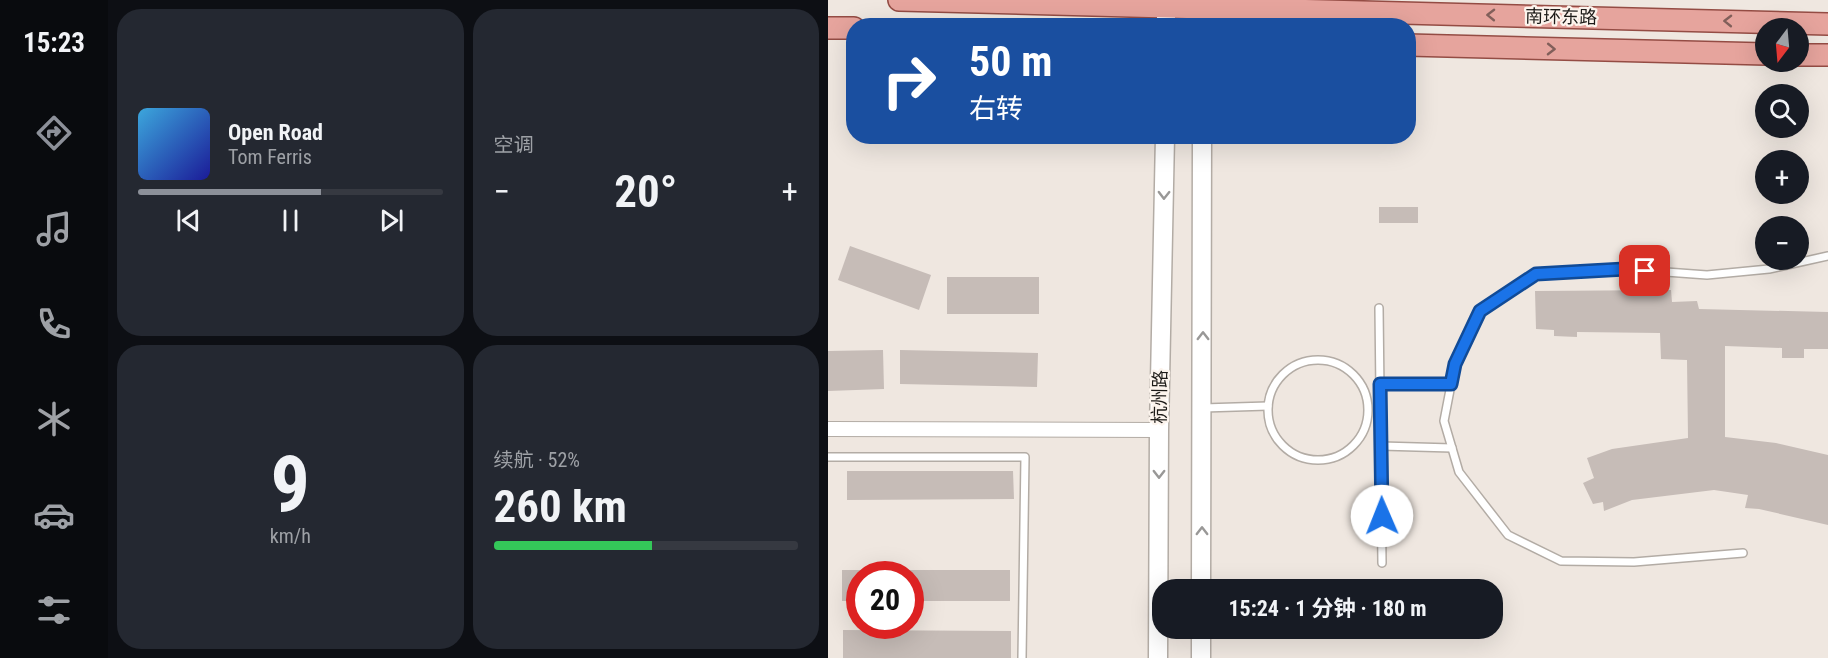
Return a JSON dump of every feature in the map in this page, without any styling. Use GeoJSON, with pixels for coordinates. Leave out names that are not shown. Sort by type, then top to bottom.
{"type":"FeatureCollection","features":[{"type":"Feature","properties":{"kind":"main road","name":"南环东路"},"geometry":{"type":"LineString","coordinates":[[899,0],[1166,11],[1828,24]]}},
{"type":"Feature","properties":{"kind":"main road"},"geometry":{"type":"LineString","coordinates":[[828,28],[846,28]]}},
{"type":"Feature","properties":{"kind":"main road","name":"南环东路"},"geometry":{"type":"LineString","coordinates":[[1416,45],[1755,54]]}},
{"type":"Feature","properties":{"kind":"main road"},"geometry":{"type":"LineString","coordinates":[[1809,55],[1828,56]]}},
{"type":"Feature","properties":{"kind":"main road","name":"杭州路"},"geometry":{"type":"LineString","coordinates":[[1158,658],[1159,430],[1165,144]]}},
{"type":"Feature","properties":{"kind":"main road"},"geometry":{"type":"LineString","coordinates":[[1201,579],[1202,144]]}},
{"type":"Feature","properties":{"kind":"main road"},"geometry":{"type":"LineString","coordinates":[[1201,639],[1201,658]]}},
{"type":"Feature","properties":{"kind":"street"},"geometry":{"type":"LineString","coordinates":[[828,429],[1159,430]]}},
{"type":"Feature","properties":{"kind":"lane"},"geometry":{"type":"LineString","coordinates":[[1743,553],[1634,562],[1561,561],[1508,535],[1459,472],[1444,421],[1455,364],[1480,311],[1536,274],[1625,269],[1707,275],[1769,269],[1828,256]]}},
{"type":"Feature","properties":{"kind":"lane"},"geometry":{"type":"LineString","coordinates":[[1379,308],[1382,563]]}},
{"type":"Feature","properties":{"kind":"lane"},"geometry":{"type":"LineString","coordinates":[[1307,360],[1333,361],[1356,376],[1368,399],[1367,426],[1352,449],[1329,461],[1302,459],[1279,445],[1267,421],[1268,406],[1268,394],[1283,372],[1307,360]]}},
{"type":"Feature","properties":{"kind":"lane"},"geometry":{"type":"LineString","coordinates":[[1380,384],[1451,384]]}},
{"type":"Feature","properties":{"kind":"lane"},"geometry":{"type":"LineString","coordinates":[[1203,408],[1268,406]]}},
{"type":"Feature","properties":{"kind":"lane"},"geometry":{"type":"LineString","coordinates":[[1367,413],[1381,412]]}},
{"type":"Feature","properties":{"kind":"lane"},"geometry":{"type":"LineString","coordinates":[[1381,446],[1452,448]]}},
{"type":"Feature","properties":{"kind":"lane"},"geometry":{"type":"LineString","coordinates":[[828,457],[1025,457],[1022,658]]}},
{"type":"Feature","properties":{"kind":"building"},"geometry":{"type":"Polygon","coordinates":[[[1379,207],[1418,207],[1418,223],[1379,223],[1379,207]]]}},
{"type":"Feature","properties":{"kind":"building"},"geometry":{"type":"Polygon","coordinates":[[[850,246],[931,275],[919,310],[838,280],[850,246]]]}},
{"type":"Feature","properties":{"kind":"building"},"geometry":{"type":"Polygon","coordinates":[[[947,277],[1039,277],[1039,314],[947,314],[947,277]]]}},
{"type":"Feature","properties":{"kind":"building"},"geometry":{"type":"Polygon","coordinates":[[[1671,290],[1672,302],[1697,301],[1699,309],[1828,312],[1828,349],[1804,349],[1804,358],[1782,358],[1782,348],[1725,346],[1725,437],[1776,443],[1828,455],[1828,525],[1759,509],[1745,508],[1748,495],[1714,490],[1632,500],[1604,511],[1603,502],[1593,504],[1583,483],[1594,478],[1587,458],[1612,449],[1688,438],[1687,360],[1661,359],[1660,333],[1577,332],[1577,337],[1554,336],[1554,330],[1536,329],[1535,291],[1671,290]]]}},
{"type":"Feature","properties":{"kind":"building"},"geometry":{"type":"Polygon","coordinates":[[[883,350],[884,389],[828,391],[828,351],[883,350]]]}},
{"type":"Feature","properties":{"kind":"building"},"geometry":{"type":"Polygon","coordinates":[[[900,350],[1038,353],[1037,387],[900,384],[900,350]]]}},
{"type":"Feature","properties":{"kind":"building"},"geometry":{"type":"Polygon","coordinates":[[[847,471],[1013,471],[1014,499],[847,500],[847,471]]]}},
{"type":"Feature","properties":{"kind":"building"},"geometry":{"type":"Polygon","coordinates":[[[842,570],[846,570],[846,601],[842,601],[842,570]]]}},
{"type":"Feature","properties":{"kind":"building"},"geometry":{"type":"Polygon","coordinates":[[[924,570],[1010,570],[1010,601],[924,601],[924,570]]]}},
{"type":"Feature","properties":{"kind":"building"},"geometry":{"type":"Polygon","coordinates":[[[843,630],[846,630],[846,639],[924,639],[924,630],[1011,631],[1011,658],[843,658],[843,630]]]}},
{"type":"Feature","properties":{"kind":"route"},"geometry":{"type":"LineString","coordinates":[[1382,516],[1380,384],[1451,384],[1455,364],[1480,311],[1536,274],[1625,269],[1645,271]]}}]}
